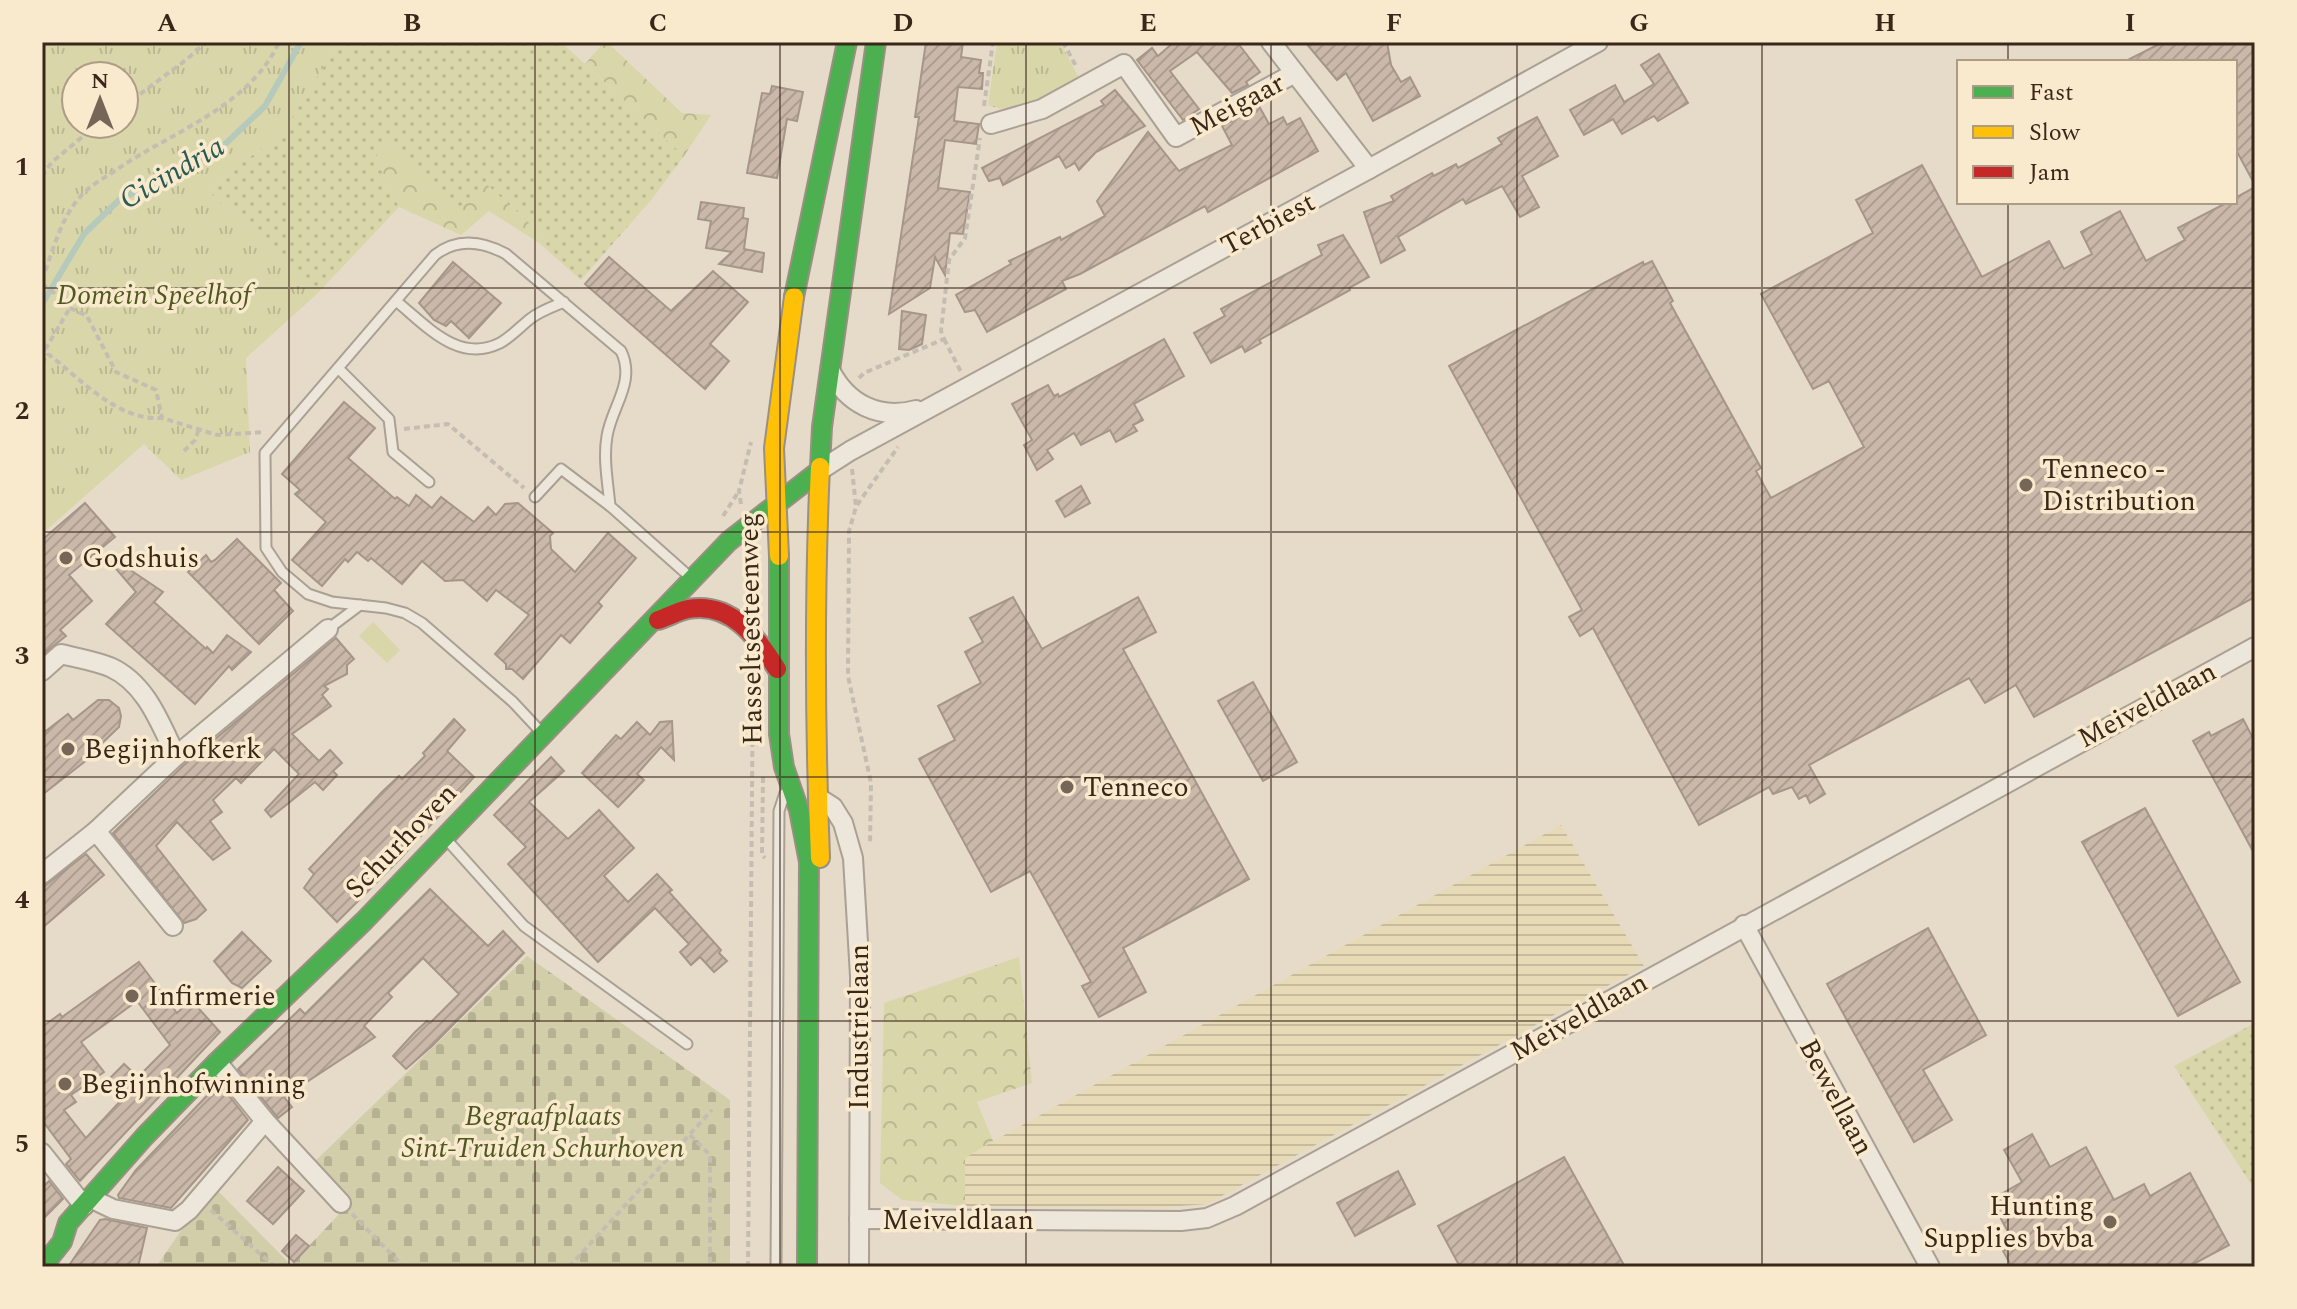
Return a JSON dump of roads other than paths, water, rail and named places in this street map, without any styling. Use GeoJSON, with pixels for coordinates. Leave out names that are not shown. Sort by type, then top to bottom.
{"type":"FeatureCollection","features":[{"type":"Feature","properties":{"kind":"main road","name":"Hasseltsesteenweg"},"geometry":{"type":"LineString","coordinates":[[807,1267],[809,862],[779,734],[775,433],[786,341],[802,250],[847,42]]}},
{"type":"Feature","properties":{"kind":"main road"},"geometry":{"type":"LineString","coordinates":[[818,1267],[819,798],[816,755],[819,471],[876,42]]}},
{"type":"Feature","properties":{"kind":"main road","name":"Schurhoven"},"geometry":{"type":"LineString","coordinates":[[42,1267],[62,1242],[68,1223],[217,1062],[364,921],[729,541],[819,471]]}},
{"type":"Feature","properties":{"kind":"main road"},"geometry":{"type":"LineString","coordinates":[[651,623],[684,609],[698,607],[724,614],[742,622],[753,632],[779,672]]}},
{"type":"Feature","properties":{"kind":"main road"},"geometry":{"type":"LineString","coordinates":[[42,1245],[51,1234],[68,1223]]}},
{"type":"Feature","properties":{"kind":"street","name":"Meigaar"},"geometry":{"type":"LineString","coordinates":[[1271,42],[1369,169]]}},
{"type":"Feature","properties":{"kind":"street","name":"Terbiest"},"geometry":{"type":"LineString","coordinates":[[819,471],[1598,42]]}},
{"type":"Feature","properties":{"kind":"street","name":"Meigaar"},"geometry":{"type":"LineString","coordinates":[[985,119],[1042,109],[1124,64],[1176,137],[1295,73]]}},
{"type":"Feature","properties":{"kind":"street","name":"Terbiest"},"geometry":{"type":"LineString","coordinates":[[830,370],[835,381],[855,402],[868,409],[898,414],[938,403]]}},
{"type":"Feature","properties":{"kind":"street"},"geometry":{"type":"LineString","coordinates":[[42,874],[96,831],[176,756],[328,629]]}},
{"type":"Feature","properties":{"kind":"street","name":"Meiveldlaan"},"geometry":{"type":"LineString","coordinates":[[859,1219],[1181,1221],[1207,1218],[1248,1199],[2255,647]]}},
{"type":"Feature","properties":{"kind":"street"},"geometry":{"type":"LineString","coordinates":[[42,671],[61,654],[123,674],[144,694],[176,756]]}},
{"type":"Feature","properties":{"kind":"street","name":"Industrielaan"},"geometry":{"type":"LineString","coordinates":[[819,798],[833,807],[843,823],[853,858],[860,976],[859,1267]]}},
{"type":"Feature","properties":{"kind":"street"},"geometry":{"type":"LineString","coordinates":[[96,831],[173,926]]}},
{"type":"Feature","properties":{"kind":"street","name":"Bewellaan"},"geometry":{"type":"LineString","coordinates":[[1744,925],[1930,1267]]}},
{"type":"Feature","properties":{"kind":"street"},"geometry":{"type":"LineString","coordinates":[[217,1062],[265,1121],[341,1203]]}},
{"type":"Feature","properties":{"kind":"street"},"geometry":{"type":"LineString","coordinates":[[42,1153],[87,1202],[175,1221],[189,1210],[265,1121]]}},
{"type":"Feature","properties":{"kind":"lane"},"geometry":{"type":"LineString","coordinates":[[542,733],[513,702],[422,623],[405,613],[332,602],[308,594],[282,572],[266,548],[265,453],[435,255],[444,248],[468,242],[491,245],[614,343],[626,362],[624,390],[607,435],[610,506]]}},
{"type":"Feature","properties":{"kind":"lane"},"geometry":{"type":"LineString","coordinates":[[396,301],[450,344],[466,350],[499,343],[533,317],[564,302]]}},
{"type":"Feature","properties":{"kind":"lane"},"geometry":{"type":"LineString","coordinates":[[339,369],[389,419],[393,452],[429,482]]}},
{"type":"Feature","properties":{"kind":"lane"},"geometry":{"type":"LineString","coordinates":[[535,497],[561,469],[610,506],[693,579]]}},
{"type":"Feature","properties":{"kind":"lane"},"geometry":{"type":"LineString","coordinates":[[328,629],[360,605]]}},
{"type":"Feature","properties":{"kind":"lane"},"geometry":{"type":"LineString","coordinates":[[776,1267],[779,811],[789,782]]}},
{"type":"Feature","properties":{"kind":"lane"},"geometry":{"type":"LineString","coordinates":[[444,837],[524,926],[687,1044]]}},
{"type":"Feature","properties":{"kind":"waterway","name":"Cicindria"},"geometry":{"type":"LineString","coordinates":[[42,304],[84,234],[119,200],[220,149],[265,106],[301,42]]}},
{"type":"Feature","properties":{"kind":"place","name":"Tenneco - Distribution"},"geometry":{"type":"Point","coordinates":[2026,485]}},
{"type":"Feature","properties":{"kind":"place","name":"Godshuis"},"geometry":{"type":"Point","coordinates":[66,558]}},
{"type":"Feature","properties":{"kind":"place","name":"Begijnhofkerk"},"geometry":{"type":"Point","coordinates":[68,749]}},
{"type":"Feature","properties":{"kind":"place","name":"Tenneco"},"geometry":{"type":"Point","coordinates":[1067,787]}},
{"type":"Feature","properties":{"kind":"place","name":"Infirmerie"},"geometry":{"type":"Point","coordinates":[132,996]}},
{"type":"Feature","properties":{"kind":"place","name":"Begijnhofwinning"},"geometry":{"type":"Point","coordinates":[65,1084]}},
{"type":"Feature","properties":{"kind":"place","name":"Hunting Supplies bvba"},"geometry":{"type":"Point","coordinates":[2110,1222]}},
{"type":"Feature","properties":{"kind":"park label","name":"Domein Speelhof"},"geometry":{"type":"Point","coordinates":[154,295]}},
{"type":"Feature","properties":{"kind":"park label","name":"Begraafplaats Sint-Truiden Schurhoven"},"geometry":{"type":"Point","coordinates":[543,1132]}}]}
